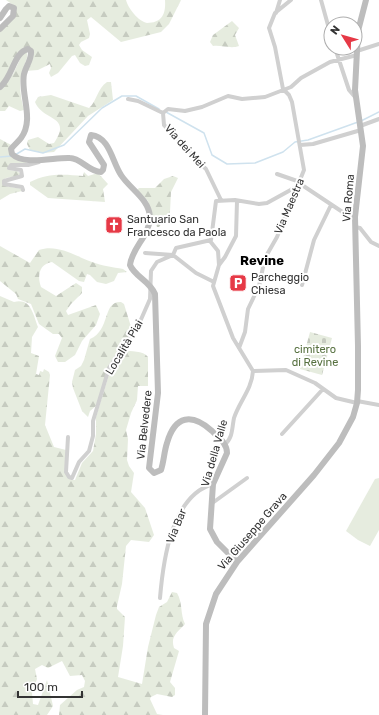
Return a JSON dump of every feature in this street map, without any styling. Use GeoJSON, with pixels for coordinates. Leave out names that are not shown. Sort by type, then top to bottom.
{"type":"FeatureCollection","features":[{"type":"Feature","properties":{"kind":"street","name":"Via Maestra"},"geometry":{"type":"LineString","coordinates":[[239,348],[245,332],[248,309],[259,286],[265,258],[277,237],[304,170],[292,102],[289,95],[284,90],[270,30],[280,0]]}},
{"type":"Feature","properties":{"kind":"street"},"geometry":{"type":"LineString","coordinates":[[276,13],[292,0]]}},
{"type":"Feature","properties":{"kind":"street"},"geometry":{"type":"LineString","coordinates":[[321,0],[325,16]]}},
{"type":"Feature","properties":{"kind":"street","name":"Via Roma"},"geometry":{"type":"LineString","coordinates":[[361,16],[366,0]]}},
{"type":"Feature","properties":{"kind":"street"},"geometry":{"type":"LineString","coordinates":[[0,18],[6,8],[9,6],[14,8],[14,16],[0,29]]}},
{"type":"Feature","properties":{"kind":"street"},"geometry":{"type":"LineString","coordinates":[[363,51],[379,44]]}},
{"type":"Feature","properties":{"kind":"street"},"geometry":{"type":"LineString","coordinates":[[0,87],[11,73],[19,55],[28,49],[31,51],[31,56],[24,75],[27,116],[26,128],[21,138],[11,149],[13,155],[41,161]]}},
{"type":"Feature","properties":{"kind":"street"},"geometry":{"type":"LineString","coordinates":[[338,56],[349,90],[355,98]]}},
{"type":"Feature","properties":{"kind":"street"},"geometry":{"type":"LineString","coordinates":[[164,112],[168,109],[185,111],[202,107],[228,96],[249,99],[265,97],[291,87],[300,78],[330,62],[348,56]]}},
{"type":"Feature","properties":{"kind":"street","name":"Via Roma"},"geometry":{"type":"LineString","coordinates":[[357,56],[355,98],[363,155],[355,217],[358,352],[357,402]]}},
{"type":"Feature","properties":{"kind":"street","name":"Via dei Mei"},"geometry":{"type":"LineString","coordinates":[[128,99],[138,101],[164,112],[164,125],[195,159],[204,165],[221,200]]}},
{"type":"Feature","properties":{"kind":"street"},"geometry":{"type":"LineString","coordinates":[[300,144],[313,144],[379,119]]}},
{"type":"Feature","properties":{"kind":"street"},"geometry":{"type":"LineString","coordinates":[[23,190],[22,187],[4,184],[6,179],[22,176],[21,170],[9,168],[11,165],[28,165],[41,161],[71,158],[94,171],[101,172],[104,165],[91,148],[89,138],[90,135],[95,136],[110,149],[120,174],[149,208],[148,227],[130,265],[132,270],[151,285]]}},
{"type":"Feature","properties":{"kind":"street"},"geometry":{"type":"LineString","coordinates":[[277,174],[300,182],[331,205],[347,215],[355,217]]}},
{"type":"Feature","properties":{"kind":"street"},"geometry":{"type":"LineString","coordinates":[[210,241],[213,235],[216,200],[259,204],[267,203],[296,187]]}},
{"type":"Feature","properties":{"kind":"street"},"geometry":{"type":"LineString","coordinates":[[237,201],[236,236],[219,266],[213,286],[239,348],[253,371],[286,370],[315,383],[336,398],[379,405]]}},
{"type":"Feature","properties":{"kind":"street"},"geometry":{"type":"LineString","coordinates":[[302,285],[314,240],[331,205]]}},
{"type":"Feature","properties":{"kind":"street"},"geometry":{"type":"LineString","coordinates":[[355,227],[360,228],[371,242],[379,246]]}},
{"type":"Feature","properties":{"kind":"street"},"geometry":{"type":"LineString","coordinates":[[151,285],[151,271],[154,265],[173,255],[176,248],[210,241]]}},
{"type":"Feature","properties":{"kind":"street"},"geometry":{"type":"LineString","coordinates":[[210,241],[218,251],[219,266]]}},
{"type":"Feature","properties":{"kind":"street"},"geometry":{"type":"LineString","coordinates":[[145,253],[173,255],[196,273],[214,282]]}},
{"type":"Feature","properties":{"kind":"street","name":"Località Piai"},"geometry":{"type":"LineString","coordinates":[[68,437],[66,472],[69,477],[72,478],[80,462],[89,451],[94,436],[93,421],[109,368],[139,324],[150,299],[151,285]]}},
{"type":"Feature","properties":{"kind":"street","name":"Via Belvedere"},"geometry":{"type":"LineString","coordinates":[[151,285],[155,294],[157,315],[158,393],[149,468],[154,473],[161,470],[170,436],[176,426],[186,419],[191,418],[199,421],[225,444]]}},
{"type":"Feature","properties":{"kind":"street","name":"Via della Valle"},"geometry":{"type":"LineString","coordinates":[[237,562],[216,542],[211,534],[213,484],[227,453],[225,444],[230,440],[235,416],[251,381],[253,371]]}},
{"type":"Feature","properties":{"kind":"street"},"geometry":{"type":"LineString","coordinates":[[282,434],[323,389]]}},
{"type":"Feature","properties":{"kind":"street","name":"Via Giuseppe Grava"},"geometry":{"type":"LineString","coordinates":[[205,715],[206,624],[216,594],[237,562],[335,449],[348,427],[357,402]]}},
{"type":"Feature","properties":{"kind":"street"},"geometry":{"type":"LineString","coordinates":[[212,504],[247,478]]}},
{"type":"Feature","properties":{"kind":"street","name":"Via Bar"},"geometry":{"type":"LineString","coordinates":[[160,598],[162,571],[166,558],[168,542],[186,503],[204,488],[213,484]]}},
{"type":"Feature","properties":{"kind":"green space"},"geometry":{"type":"Polygon","coordinates":[[[6,0],[126,0],[129,7],[140,20],[147,23],[152,23],[162,17],[165,10],[165,0],[181,0],[169,24],[161,32],[121,42],[91,17],[87,20],[90,34],[89,38],[81,42],[79,45],[82,50],[92,57],[89,65],[85,66],[80,63],[75,55],[72,56],[58,73],[51,77],[49,73],[51,68],[50,64],[38,70],[25,71],[31,56],[27,48],[0,84],[0,30],[10,18],[13,5],[6,0]]]}},
{"type":"Feature","properties":{"kind":"green space"},"geometry":{"type":"Polygon","coordinates":[[[232,21],[239,28],[235,35],[239,46],[213,46],[210,42],[213,35],[232,21]]]}},
{"type":"Feature","properties":{"kind":"green space"},"geometry":{"type":"Polygon","coordinates":[[[27,52],[20,84],[24,110],[20,111],[9,106],[5,111],[0,111],[0,89],[13,74],[22,55],[27,52]]]}},
{"type":"Feature","properties":{"kind":"green space"},"geometry":{"type":"Polygon","coordinates":[[[107,82],[111,82],[113,100],[88,116],[54,152],[43,153],[30,150],[27,144],[28,140],[38,137],[49,144],[54,143],[59,134],[60,127],[58,123],[39,108],[35,102],[38,97],[51,95],[89,108],[94,102],[101,88],[107,82]]]}},
{"type":"Feature","properties":{"kind":"green space"},"geometry":{"type":"Polygon","coordinates":[[[0,139],[13,146],[13,158],[27,161],[26,163],[10,164],[9,170],[17,171],[21,174],[3,180],[5,186],[23,189],[22,191],[10,194],[0,200],[0,139]]]}},
{"type":"Feature","properties":{"kind":"green space"},"geometry":{"type":"Polygon","coordinates":[[[84,172],[88,176],[98,173],[108,184],[103,189],[105,202],[48,198],[30,185],[30,182],[43,177],[62,175],[83,176],[84,172]]]}},
{"type":"Feature","properties":{"kind":"green space"},"geometry":{"type":"Polygon","coordinates":[[[173,176],[178,178],[171,192],[170,212],[159,227],[157,227],[155,220],[151,218],[148,201],[137,190],[139,188],[155,188],[164,179],[173,176]]]}},
{"type":"Feature","properties":{"kind":"green space"},"geometry":{"type":"Polygon","coordinates":[[[0,246],[30,263],[39,250],[53,248],[92,262],[123,269],[127,272],[118,273],[114,281],[106,284],[97,282],[87,274],[84,282],[79,281],[52,262],[44,265],[39,275],[41,287],[56,296],[76,283],[82,287],[82,293],[66,311],[68,315],[96,305],[100,314],[96,325],[82,341],[75,355],[65,362],[58,362],[55,356],[62,338],[59,334],[53,334],[39,324],[31,304],[18,299],[16,294],[0,281],[0,246]]]}},
{"type":"Feature","properties":{"kind":"green space"},"geometry":{"type":"Polygon","coordinates":[[[0,296],[14,302],[24,302],[33,312],[38,327],[32,337],[31,353],[39,356],[36,374],[39,375],[40,371],[43,372],[44,369],[49,372],[50,375],[45,425],[54,447],[66,450],[68,478],[72,480],[75,480],[82,463],[93,451],[96,434],[96,417],[111,368],[123,350],[140,352],[148,357],[148,386],[138,386],[137,400],[126,430],[128,439],[127,460],[134,473],[131,492],[145,508],[154,535],[149,542],[131,540],[126,546],[122,584],[117,606],[117,609],[125,617],[123,646],[118,677],[142,684],[148,647],[159,607],[167,602],[172,592],[177,593],[185,624],[175,634],[173,640],[174,648],[179,651],[170,682],[175,688],[175,695],[172,697],[157,694],[150,699],[157,714],[163,715],[59,715],[60,705],[77,690],[84,687],[85,681],[82,675],[70,676],[62,661],[48,668],[42,665],[35,669],[37,679],[32,693],[33,704],[38,705],[47,680],[53,706],[47,715],[0,715],[0,296]]]}},
{"type":"Feature","properties":{"kind":"green space"},"geometry":{"type":"Polygon","coordinates":[[[121,302],[124,304],[132,330],[112,364],[96,406],[90,411],[88,417],[82,411],[73,388],[72,382],[75,370],[81,366],[90,339],[97,335],[101,329],[111,306],[115,303],[121,302]]]}},
{"type":"Feature","properties":{"kind":"green space","name":"cimitero di Revine"},"geometry":{"type":"Polygon","coordinates":[[[310,332],[332,338],[322,375],[300,369],[310,332]]]}},
{"type":"Feature","properties":{"kind":"green space"},"geometry":{"type":"Polygon","coordinates":[[[379,478],[379,530],[370,546],[358,540],[346,531],[375,479],[379,478]]]}},
{"type":"Feature","properties":{"kind":"waterway"},"geometry":{"type":"LineString","coordinates":[[15,155],[25,149],[43,153],[64,145],[102,108],[122,96],[136,96],[159,109]]}},
{"type":"Feature","properties":{"kind":"waterway"},"geometry":{"type":"LineString","coordinates":[[166,112],[204,133],[212,155],[227,164],[255,163],[283,152],[295,142],[308,140],[358,122]]}},
{"type":"Feature","properties":{"kind":"waterway"},"geometry":{"type":"LineString","coordinates":[[361,121],[379,112]]}},
{"type":"Feature","properties":{"kind":"waterway"},"geometry":{"type":"LineString","coordinates":[[0,157],[12,156]]}},
{"type":"Feature","properties":{"kind":"place","name":"Santuario San Francesco da Paola"},"geometry":{"type":"Point","coordinates":[114,225]}},
{"type":"Feature","properties":{"kind":"place","name":"Parcheggio Chiesa"},"geometry":{"type":"Point","coordinates":[238,283]}},
{"type":"Feature","properties":{"kind":"district","name":"Revine"},"geometry":{"type":"Point","coordinates":[262,260]}}]}
